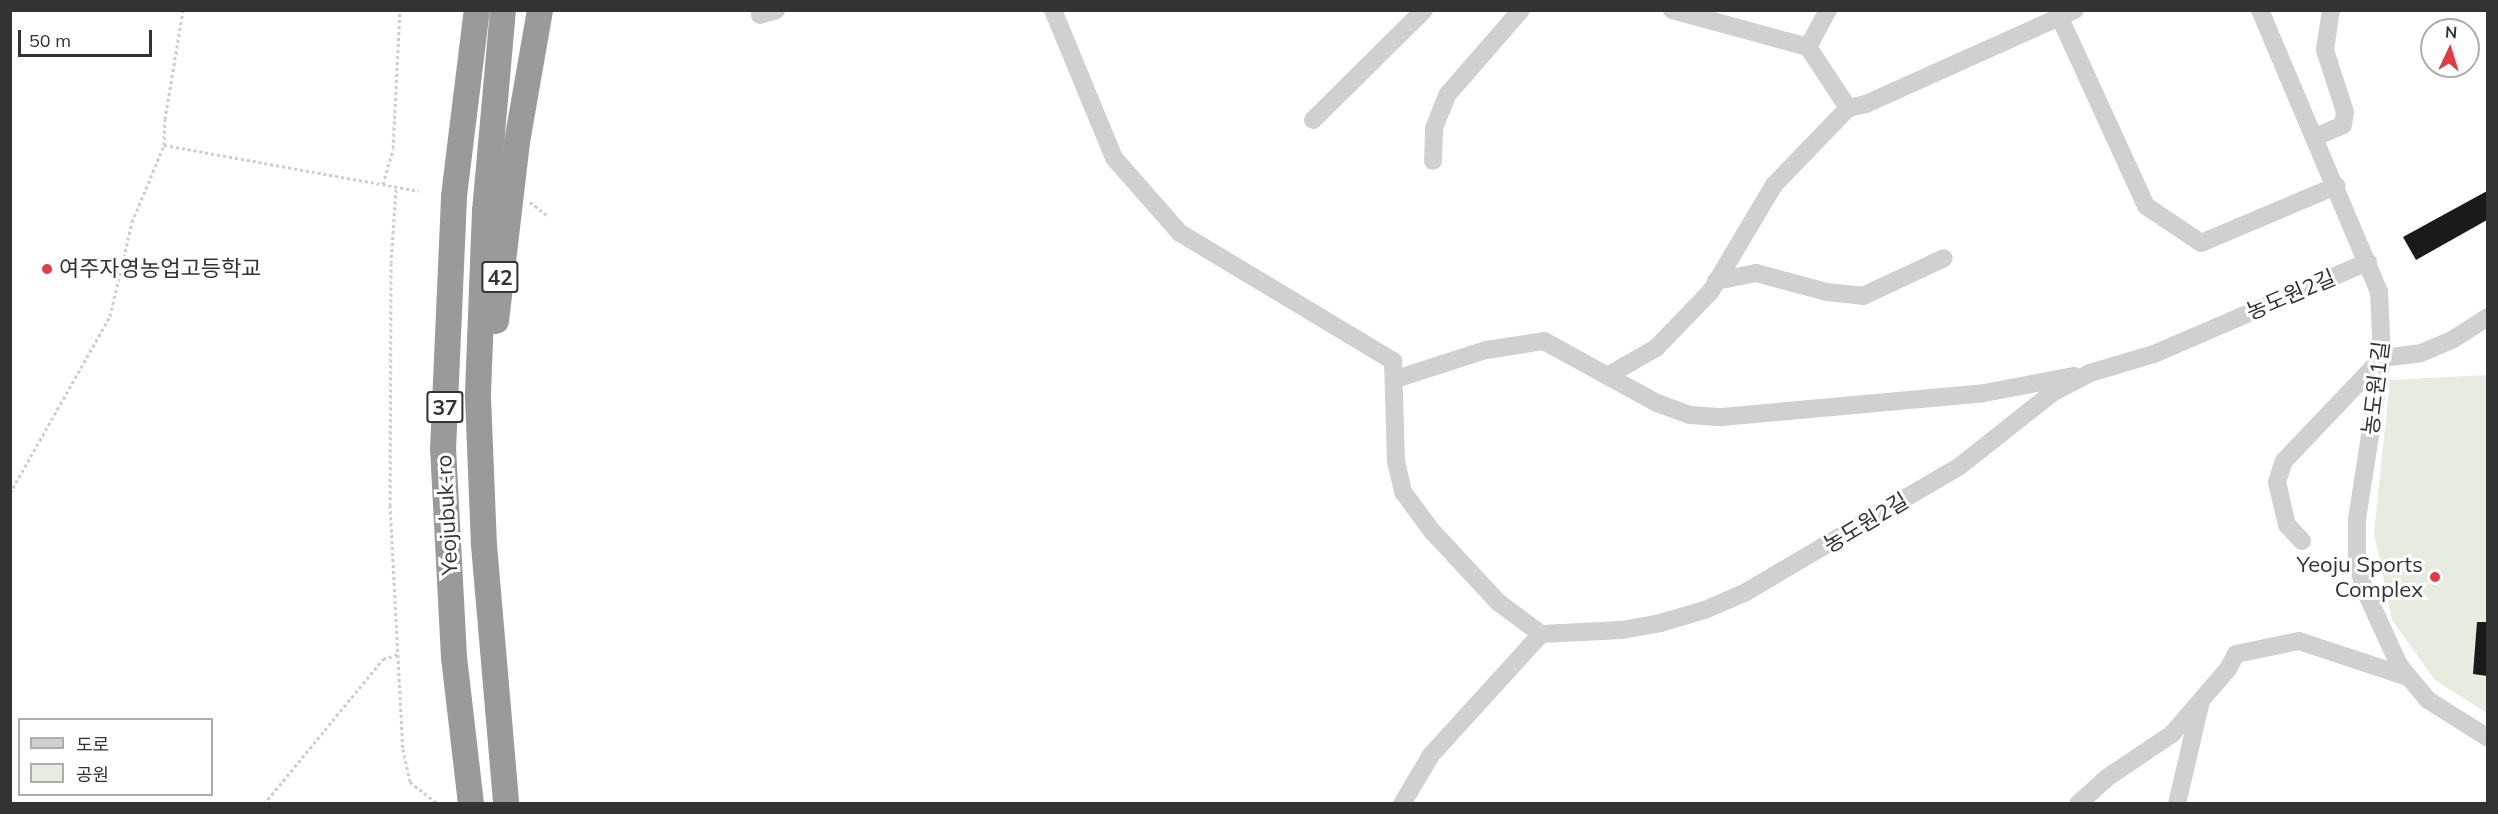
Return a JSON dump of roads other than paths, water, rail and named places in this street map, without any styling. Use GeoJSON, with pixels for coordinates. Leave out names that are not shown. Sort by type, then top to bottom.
{"type":"FeatureCollection","features":[{"type":"Feature","properties":{"kind":"highway","name":"Yeojubuk-ro"},"geometry":{"type":"LineString","coordinates":[[471,804],[454,657],[443,450],[454,196],[477,10]]}},
{"type":"Feature","properties":{"kind":"highway","name":"Yeojubuk-ro"},"geometry":{"type":"LineString","coordinates":[[503,10],[491,107],[478,397],[483,545],[506,804]]}},
{"type":"Feature","properties":{"kind":"highway","name":"42"},"geometry":{"type":"LineString","coordinates":[[483,545],[488,416],[500,278],[517,142],[540,10]]}},
{"type":"Feature","properties":{"kind":"street"},"geometry":{"type":"LineString","coordinates":[[1053,10],[1114,159],[1180,233],[1393,360],[1396,379],[1396,461],[1404,492],[1432,531],[1498,602],[1541,634],[1431,755],[1402,804]]}},
{"type":"Feature","properties":{"kind":"street"},"geometry":{"type":"LineString","coordinates":[[1313,120],[1424,10]]}},
{"type":"Feature","properties":{"kind":"street"},"geometry":{"type":"LineString","coordinates":[[1434,161],[1434,128],[1448,94],[1521,10]]}},
{"type":"Feature","properties":{"kind":"street"},"geometry":{"type":"LineString","coordinates":[[1672,10],[1808,47],[1848,108]]}},
{"type":"Feature","properties":{"kind":"street"},"geometry":{"type":"LineString","coordinates":[[1808,47],[1828,10]]}},
{"type":"Feature","properties":{"kind":"street","name":"농도원1길"},"geometry":{"type":"LineString","coordinates":[[2260,10],[2379,292],[2382,358],[2357,520],[2357,555],[2378,625],[2408,677],[2428,700],[2487,738]]}},
{"type":"Feature","properties":{"kind":"street"},"geometry":{"type":"LineString","coordinates":[[2315,137],[2343,125],[2345,112],[2325,50],[2331,10]]}},
{"type":"Feature","properties":{"kind":"street"},"geometry":{"type":"LineString","coordinates":[[1606,376],[1656,348],[1716,281],[1774,185],[1848,108],[1866,104],[2067,14],[2146,206],[2201,243],[2336,186]]}},
{"type":"Feature","properties":{"kind":"street"},"geometry":{"type":"LineString","coordinates":[[1716,281],[1756,273],[1827,292],[1863,296],[1944,258]]}},
{"type":"Feature","properties":{"kind":"street","name":"농도원2길"},"geometry":{"type":"LineString","coordinates":[[1541,634],[1622,630],[1660,623],[1705,610],[1746,592],[1960,466],[2052,393],[2090,373],[2154,354],[2368,262]]}},
{"type":"Feature","properties":{"kind":"street"},"geometry":{"type":"LineString","coordinates":[[2302,541],[2287,525],[2277,482],[2284,461],[2382,358],[2421,353],[2452,340],[2487,317]]}},
{"type":"Feature","properties":{"kind":"street"},"geometry":{"type":"LineString","coordinates":[[1396,379],[1486,350],[1544,341],[1606,376],[1690,415],[1722,417],[1984,393],[2090,373]]}},
{"type":"Feature","properties":{"kind":"street"},"geometry":{"type":"LineString","coordinates":[[2078,804],[2108,777],[2172,734],[2236,654],[2299,641],[2408,677]]}},
{"type":"Feature","properties":{"kind":"street"},"geometry":{"type":"LineString","coordinates":[[2176,804],[2201,700]]}},
{"type":"Feature","properties":{"kind":"place","name":"여주자영농업고등학교"},"geometry":{"type":"Point","coordinates":[47,269]}},
{"type":"Feature","properties":{"kind":"place","name":"Yeoju Sports Complex"},"geometry":{"type":"Point","coordinates":[2435,577]}}]}
